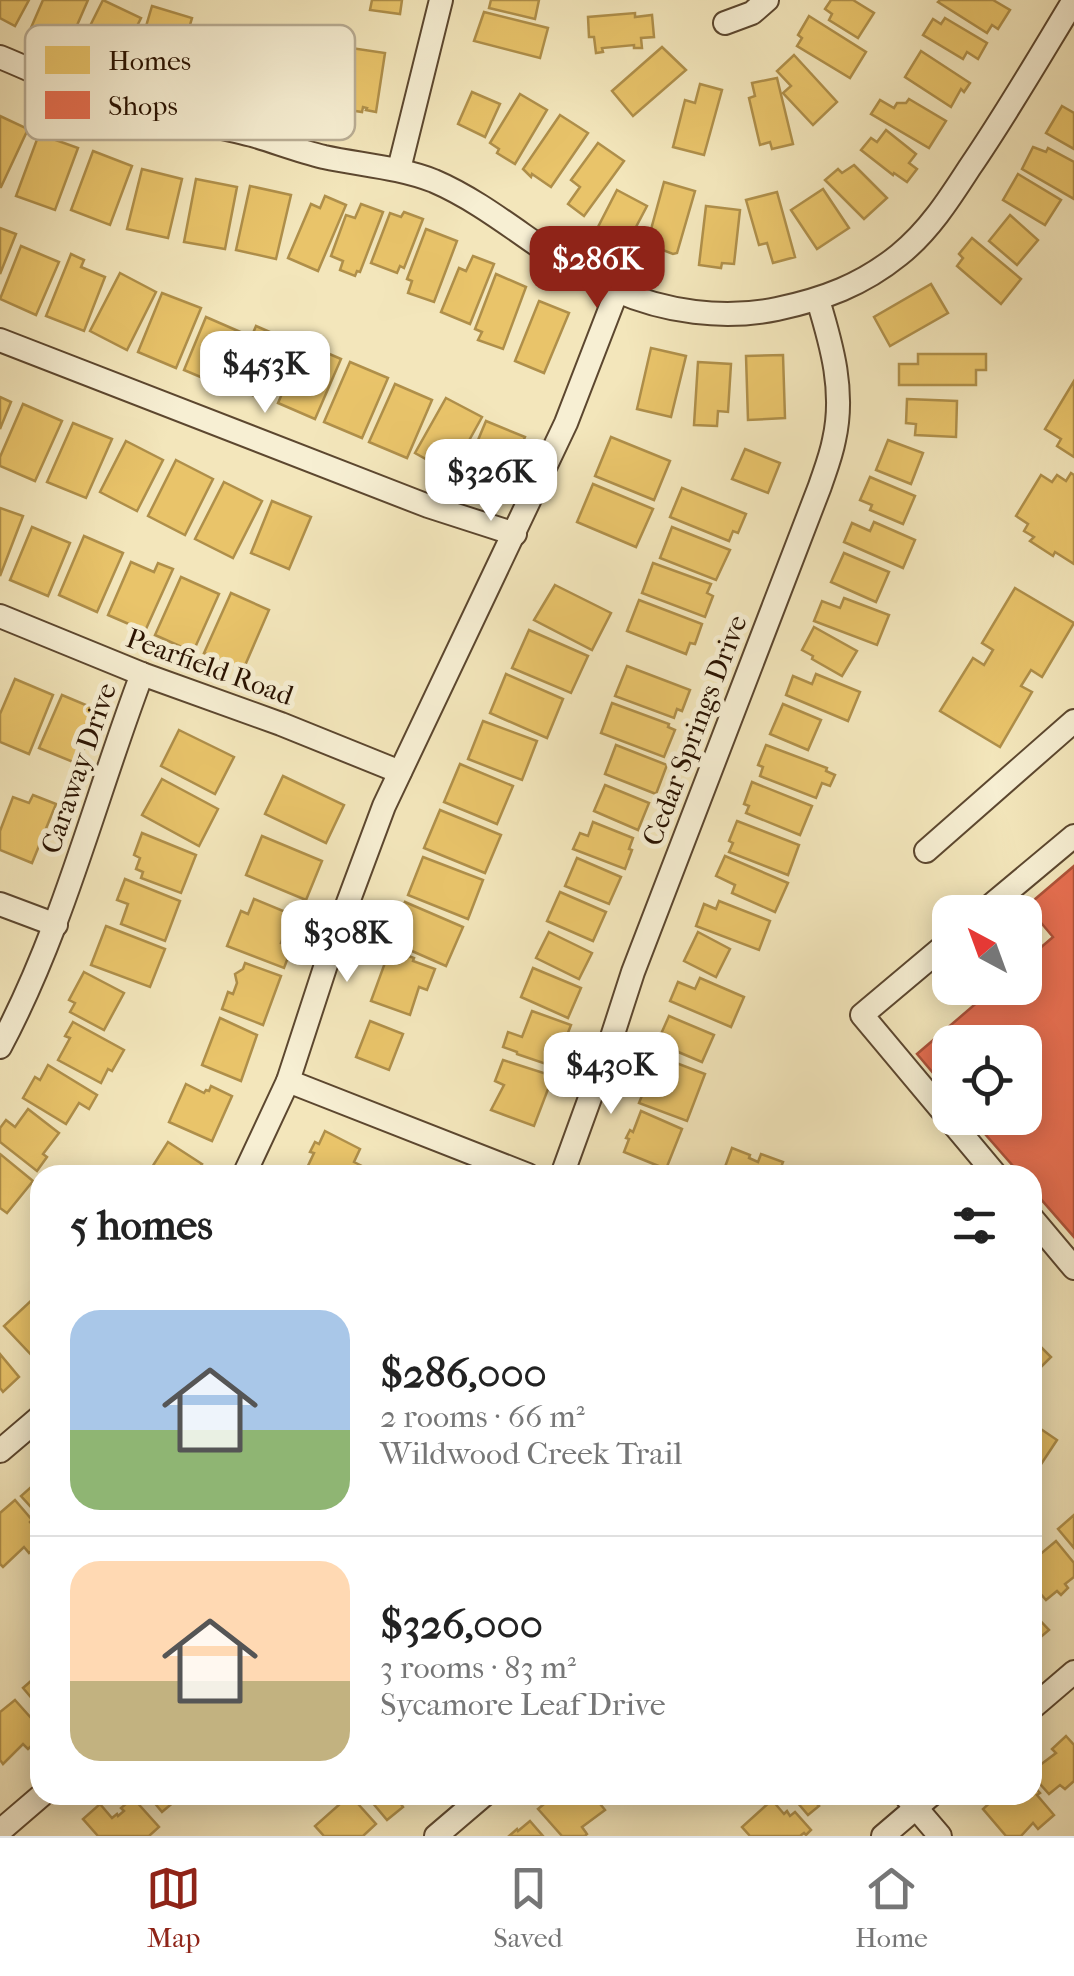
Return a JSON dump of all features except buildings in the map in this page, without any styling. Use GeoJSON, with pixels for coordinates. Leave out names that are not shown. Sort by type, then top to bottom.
{"type":"FeatureCollection","features":[{"type":"Feature","properties":{"kind":"street"},"geometry":{"type":"LineString","coordinates":[[399,169],[440,0]]}},
{"type":"Feature","properties":{"kind":"street"},"geometry":{"type":"LineString","coordinates":[[725,24],[752,13],[767,0]]}},
{"type":"Feature","properties":{"kind":"street"},"geometry":{"type":"LineString","coordinates":[[267,140],[324,157],[399,169],[433,181],[617,292],[668,308],[715,314],[760,312],[818,300],[862,280],[902,253],[942,210],[1074,0]]}},
{"type":"Feature","properties":{"kind":"street"},"geometry":{"type":"LineString","coordinates":[[0,57],[25,67]]}},
{"type":"Feature","properties":{"kind":"street"},"geometry":{"type":"LineString","coordinates":[[249,1165],[288,1082],[334,940],[384,806],[566,423],[617,292]]}},
{"type":"Feature","properties":{"kind":"street","name":"Cedar Springs Drive"},"geometry":{"type":"LineString","coordinates":[[566,1165],[633,972],[825,470],[834,438],[838,398],[834,356],[818,300]]}},
{"type":"Feature","properties":{"kind":"street"},"geometry":{"type":"LineString","coordinates":[[0,340],[428,506],[515,534]]}},
{"type":"Feature","properties":{"kind":"street","name":"Pearfield Road"},"geometry":{"type":"LineString","coordinates":[[0,616],[400,772]]}},
{"type":"Feature","properties":{"kind":"street","name":"Caraway Drive"},"geometry":{"type":"LineString","coordinates":[[0,1047],[27,996],[56,925],[142,674]]}},
{"type":"Feature","properties":{"kind":"street"},"geometry":{"type":"LineString","coordinates":[[926,851],[1074,721]]}},
{"type":"Feature","properties":{"kind":"street"},"geometry":{"type":"LineString","coordinates":[[1003,895],[1074,836]]}},
{"type":"Feature","properties":{"kind":"street"},"geometry":{"type":"LineString","coordinates":[[0,904],[56,925]]}},
{"type":"Feature","properties":{"kind":"street"},"geometry":{"type":"LineString","coordinates":[[932,956],[862,1015],[988,1165]]}},
{"type":"Feature","properties":{"kind":"street"},"geometry":{"type":"LineString","coordinates":[[288,1082],[502,1165]]}},
{"type":"Feature","properties":{"kind":"street"},"geometry":{"type":"LineString","coordinates":[[1042,1230],[1074,1268]]}},
{"type":"Feature","properties":{"kind":"street"},"geometry":{"type":"LineString","coordinates":[[0,1451],[30,1425]]}},
{"type":"Feature","properties":{"kind":"street"},"geometry":{"type":"LineString","coordinates":[[1042,1699],[1074,1672]]}},
{"type":"Feature","properties":{"kind":"street"},"geometry":{"type":"LineString","coordinates":[[0,1831],[30,1805]]}},
{"type":"Feature","properties":{"kind":"street"},"geometry":{"type":"LineString","coordinates":[[436,1836],[472,1805]]}},
{"type":"Feature","properties":{"kind":"street"},"geometry":{"type":"LineString","coordinates":[[883,1836],[912,1805]]}},
{"type":"Feature","properties":{"kind":"street"},"geometry":{"type":"LineString","coordinates":[[922,1805],[940,1836]]}}]}
